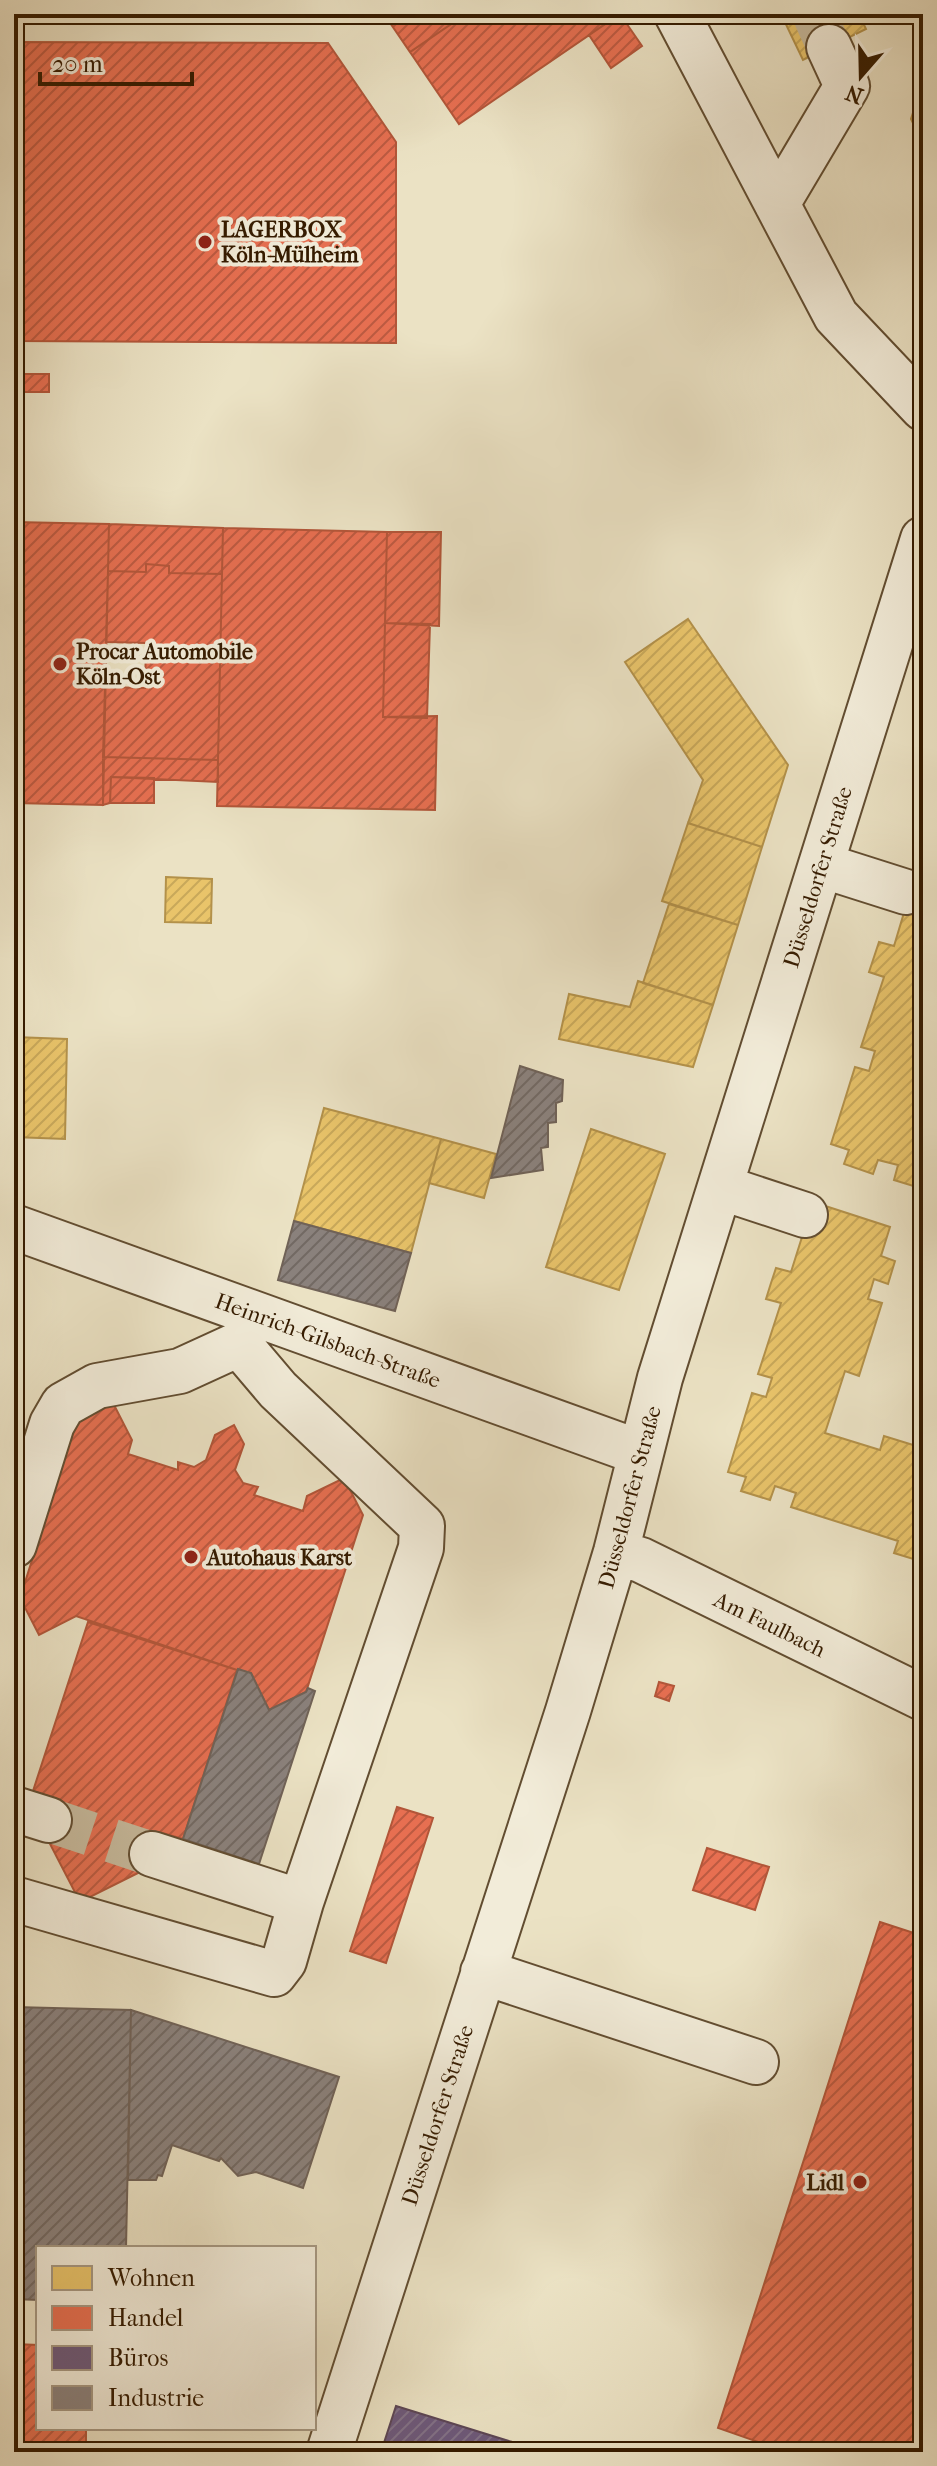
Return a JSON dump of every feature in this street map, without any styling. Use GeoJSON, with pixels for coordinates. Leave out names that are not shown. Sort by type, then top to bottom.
{"type":"FeatureCollection","features":[{"type":"Feature","properties":{"kind":"street"},"geometry":{"type":"LineString","coordinates":[[677,14],[836,316],[923,408]]}},
{"type":"Feature","properties":{"kind":"street"},"geometry":{"type":"LineString","coordinates":[[777,204],[847,86],[829,47]]}},
{"type":"Feature","properties":{"kind":"street","name":"Düsseldorfer Straße"},"geometry":{"type":"LineString","coordinates":[[329,2452],[616,1552],[660,1378],[923,540]]}},
{"type":"Feature","properties":{"kind":"street"},"geometry":{"type":"LineString","coordinates":[[821,865],[906,892]]}},
{"type":"Feature","properties":{"kind":"street"},"geometry":{"type":"LineString","coordinates":[[720,1187],[805,1215]]}},
{"type":"Feature","properties":{"kind":"street","name":"Heinrich-Gilsbach-Straße"},"geometry":{"type":"LineString","coordinates":[[14,1227],[243,1327],[641,1453]]}},
{"type":"Feature","properties":{"kind":"street"},"geometry":{"type":"LineString","coordinates":[[14,1545],[52,1424],[63,1405],[97,1386],[180,1371],[243,1327],[278,1390],[422,1526],[421,1548],[301,1902],[284,1961],[274,1974],[14,1899]]}},
{"type":"Feature","properties":{"kind":"street","name":"Am Faulbach"},"geometry":{"type":"LineString","coordinates":[[616,1552],[641,1560],[922,1697]]}},
{"type":"Feature","properties":{"kind":"street"},"geometry":{"type":"LineString","coordinates":[[152,1854],[301,1902]]}},
{"type":"Feature","properties":{"kind":"street"},"geometry":{"type":"LineString","coordinates":[[483,1972],[756,2062]]}},
{"type":"Feature","properties":{"kind":"building: Wohnen"},"geometry":{"type":"Polygon","coordinates":[[[781,14],[859,14],[866,29],[803,60],[781,14]]]}},
{"type":"Feature","properties":{"kind":"building: Wohnen"},"geometry":{"type":"Polygon","coordinates":[[[923,82],[923,144],[911,119],[923,82]]]}},
{"type":"Feature","properties":{"kind":"building: Wohnen"},"geometry":{"type":"Polygon","coordinates":[[[688,619],[788,765],[762,847],[688,823],[703,780],[625,662],[688,619]]]}},
{"type":"Feature","properties":{"kind":"building: Wohnen"},"geometry":{"type":"Polygon","coordinates":[[[688,823],[762,847],[738,925],[662,901],[688,823]]]}},
{"type":"Feature","properties":{"kind":"building: Wohnen"},"geometry":{"type":"Polygon","coordinates":[[[915,876],[923,878],[923,1189],[894,1180],[898,1165],[878,1160],[873,1174],[844,1164],[849,1150],[831,1144],[855,1067],[869,1071],[875,1051],[861,1047],[884,977],[869,972],[879,942],[894,946],[915,876]]]}},
{"type":"Feature","properties":{"kind":"building: Wohnen"},"geometry":{"type":"Polygon","coordinates":[[[166,877],[212,879],[211,923],[165,922],[166,877]]]}},
{"type":"Feature","properties":{"kind":"building: Wohnen"},"geometry":{"type":"Polygon","coordinates":[[[669,904],[738,925],[713,1005],[643,983],[669,904]]]}},
{"type":"Feature","properties":{"kind":"building: Wohnen"},"geometry":{"type":"Polygon","coordinates":[[[638,981],[713,1005],[693,1067],[559,1039],[569,994],[630,1007],[638,981]]]}},
{"type":"Feature","properties":{"kind":"building: Wohnen"},"geometry":{"type":"Polygon","coordinates":[[[14,1037],[67,1039],[65,1139],[14,1137],[14,1037]]]}},
{"type":"Feature","properties":{"kind":"building: Wohnen"},"geometry":{"type":"Polygon","coordinates":[[[324,1108],[441,1139],[411,1253],[294,1221],[324,1108]]]}},
{"type":"Feature","properties":{"kind":"building: Wohnen"},"geometry":{"type":"Polygon","coordinates":[[[591,1129],[665,1154],[619,1290],[546,1267],[591,1129]]]}},
{"type":"Feature","properties":{"kind":"building: Wohnen"},"geometry":{"type":"Polygon","coordinates":[[[441,1139],[496,1154],[484,1198],[429,1183],[441,1139]]]}},
{"type":"Feature","properties":{"kind":"building: Wohnen"},"geometry":{"type":"Polygon","coordinates":[[[813,1202],[890,1227],[881,1256],[895,1261],[888,1284],[874,1279],[868,1299],[882,1303],[859,1376],[845,1371],[825,1433],[880,1450],[884,1436],[923,1448],[923,1562],[894,1553],[898,1541],[791,1507],[796,1493],[775,1486],[770,1500],[741,1491],[746,1477],[728,1472],[752,1393],[766,1397],[772,1378],[758,1374],[781,1303],[766,1299],[771,1283],[776,1268],[791,1272],[813,1202]]]}},
{"type":"Feature","properties":{"kind":"building: Handel"},"geometry":{"type":"Polygon","coordinates":[[[384,14],[466,14],[410,52],[384,14]]]}},
{"type":"Feature","properties":{"kind":"building: Handel"},"geometry":{"type":"Polygon","coordinates":[[[466,14],[620,14],[459,124],[410,52],[466,14]]]}},
{"type":"Feature","properties":{"kind":"building: Handel"},"geometry":{"type":"Polygon","coordinates":[[[620,14],[642,46],[611,68],[589,35],[620,14]]]}},
{"type":"Feature","properties":{"kind":"building: Handel","name":"LAGERBOX Köln-Mülheim"},"geometry":{"type":"Polygon","coordinates":[[[14,42],[328,43],[396,142],[396,343],[14,341],[14,42]]]}},
{"type":"Feature","properties":{"kind":"building: Handel"},"geometry":{"type":"Polygon","coordinates":[[[14,374],[49,374],[49,392],[14,392],[14,374]]]}},
{"type":"Feature","properties":{"kind":"building: Handel","name":"Procar Automobile Köln-Ost"},"geometry":{"type":"Polygon","coordinates":[[[14,522],[109,524],[103,805],[14,803],[14,522]]]}},
{"type":"Feature","properties":{"kind":"building: Handel"},"geometry":{"type":"Polygon","coordinates":[[[109,524],[223,528],[222,574],[169,573],[169,566],[146,564],[146,572],[108,571],[109,524]]]}},
{"type":"Feature","properties":{"kind":"building: Handel"},"geometry":{"type":"Polygon","coordinates":[[[223,528],[387,532],[383,717],[437,716],[435,810],[217,806],[223,528]]]}},
{"type":"Feature","properties":{"kind":"building: Handel"},"geometry":{"type":"Polygon","coordinates":[[[387,532],[441,532],[439,626],[385,623],[387,532]]]}},
{"type":"Feature","properties":{"kind":"building: Handel"},"geometry":{"type":"Polygon","coordinates":[[[146,564],[169,566],[169,573],[222,574],[218,760],[103,757],[105,687],[145,688],[146,643],[106,642],[108,571],[146,572],[146,564]]]}},
{"type":"Feature","properties":{"kind":"building: Handel"},"geometry":{"type":"Polygon","coordinates":[[[385,623],[430,624],[427,718],[383,717],[385,623]]]}},
{"type":"Feature","properties":{"kind":"building: Handel"},"geometry":{"type":"Polygon","coordinates":[[[103,757],[218,760],[218,782],[111,777],[110,803],[103,805],[103,757]]]}},
{"type":"Feature","properties":{"kind":"building: Handel"},"geometry":{"type":"Polygon","coordinates":[[[111,777],[154,778],[154,803],[110,803],[111,777]]]}},
{"type":"Feature","properties":{"kind":"building: Handel","name":"Autohaus Karst"},"geometry":{"type":"Polygon","coordinates":[[[113,1403],[132,1440],[128,1454],[178,1470],[178,1462],[194,1467],[206,1460],[215,1435],[234,1425],[244,1444],[235,1470],[243,1483],[258,1487],[254,1495],[303,1511],[307,1496],[344,1478],[363,1515],[306,1692],[269,1710],[251,1673],[76,1616],[39,1635],[20,1598],[76,1422],[113,1403]]]}},
{"type":"Feature","properties":{"kind":"building: Handel"},"geometry":{"type":"Polygon","coordinates":[[[88,1622],[237,1670],[183,1839],[159,1832],[148,1869],[140,1866],[138,1873],[80,1902],[50,1844],[52,1837],[45,1835],[57,1799],[33,1791],[88,1622]]]}},
{"type":"Feature","properties":{"kind":"building: Handel"},"geometry":{"type":"Polygon","coordinates":[[[659,1682],[674,1686],[669,1701],[655,1696],[659,1682]]]}},
{"type":"Feature","properties":{"kind":"building: Handel"},"geometry":{"type":"Polygon","coordinates":[[[397,1807],[433,1818],[386,1963],[350,1951],[397,1807]]]}},
{"type":"Feature","properties":{"kind":"building: Handel"},"geometry":{"type":"Polygon","coordinates":[[[707,1848],[769,1867],[755,1910],[693,1890],[707,1848]]]}},
{"type":"Feature","properties":{"kind":"building: Handel","name":"Lidl"},"geometry":{"type":"Polygon","coordinates":[[[880,1922],[923,1936],[923,2452],[787,2452],[718,2428],[880,1922]]]}},
{"type":"Feature","properties":{"kind":"building: Handel"},"geometry":{"type":"Polygon","coordinates":[[[14,2344],[36,2345],[36,2430],[86,2430],[86,2452],[14,2452],[14,2344]]]}},
{"type":"Feature","properties":{"kind":"building: Handel"},"geometry":{"type":"Polygon","coordinates":[[[512,2442],[542,2452],[509,2452],[512,2442]]]}},
{"type":"Feature","properties":{"kind":"building: Büros"},"geometry":{"type":"Polygon","coordinates":[[[396,2406],[512,2442],[509,2452],[381,2452],[396,2406]]]}},
{"type":"Feature","properties":{"kind":"building: Industrie"},"geometry":{"type":"Polygon","coordinates":[[[520,1066],[563,1080],[562,1101],[556,1103],[556,1122],[548,1123],[548,1147],[541,1148],[543,1170],[491,1178],[520,1066]]]}},
{"type":"Feature","properties":{"kind":"building: Industrie"},"geometry":{"type":"Polygon","coordinates":[[[294,1221],[411,1253],[395,1311],[278,1280],[294,1221]]]}},
{"type":"Feature","properties":{"kind":"building: Industrie"},"geometry":{"type":"Polygon","coordinates":[[[238,1669],[251,1673],[269,1710],[306,1692],[308,1688],[315,1691],[259,1864],[183,1839],[238,1669]]]}},
{"type":"Feature","properties":{"kind":"building: Industrie"},"geometry":{"type":"Polygon","coordinates":[[[14,2007],[131,2010],[126,2246],[36,2246],[36,2300],[14,2299],[14,2007]]]}},
{"type":"Feature","properties":{"kind":"building: Industrie"},"geometry":{"type":"Polygon","coordinates":[[[131,2010],[339,2077],[303,2188],[256,2172],[238,2176],[221,2158],[219,2161],[172,2145],[162,2176],[158,2175],[156,2180],[128,2180],[131,2010]]]}},
{"type":"Feature","properties":{"kind":"tunnel"},"geometry":{"type":"LineString","coordinates":[[814,14],[829,47]]}},
{"type":"Feature","properties":{"kind":"tunnel"},"geometry":{"type":"LineString","coordinates":[[49,1820],[152,1854]]}},
{"type":"Feature","properties":{"kind":"place","name":"LAGERBOX Köln-Mülheim"},"geometry":{"type":"Point","coordinates":[205,242]}},
{"type":"Feature","properties":{"kind":"place","name":"Procar Automobile Köln-Ost"},"geometry":{"type":"Point","coordinates":[60,664]}},
{"type":"Feature","properties":{"kind":"place","name":"Autohaus Karst"},"geometry":{"type":"Point","coordinates":[191,1557]}},
{"type":"Feature","properties":{"kind":"place","name":"Lidl"},"geometry":{"type":"Point","coordinates":[860,2182]}}]}
